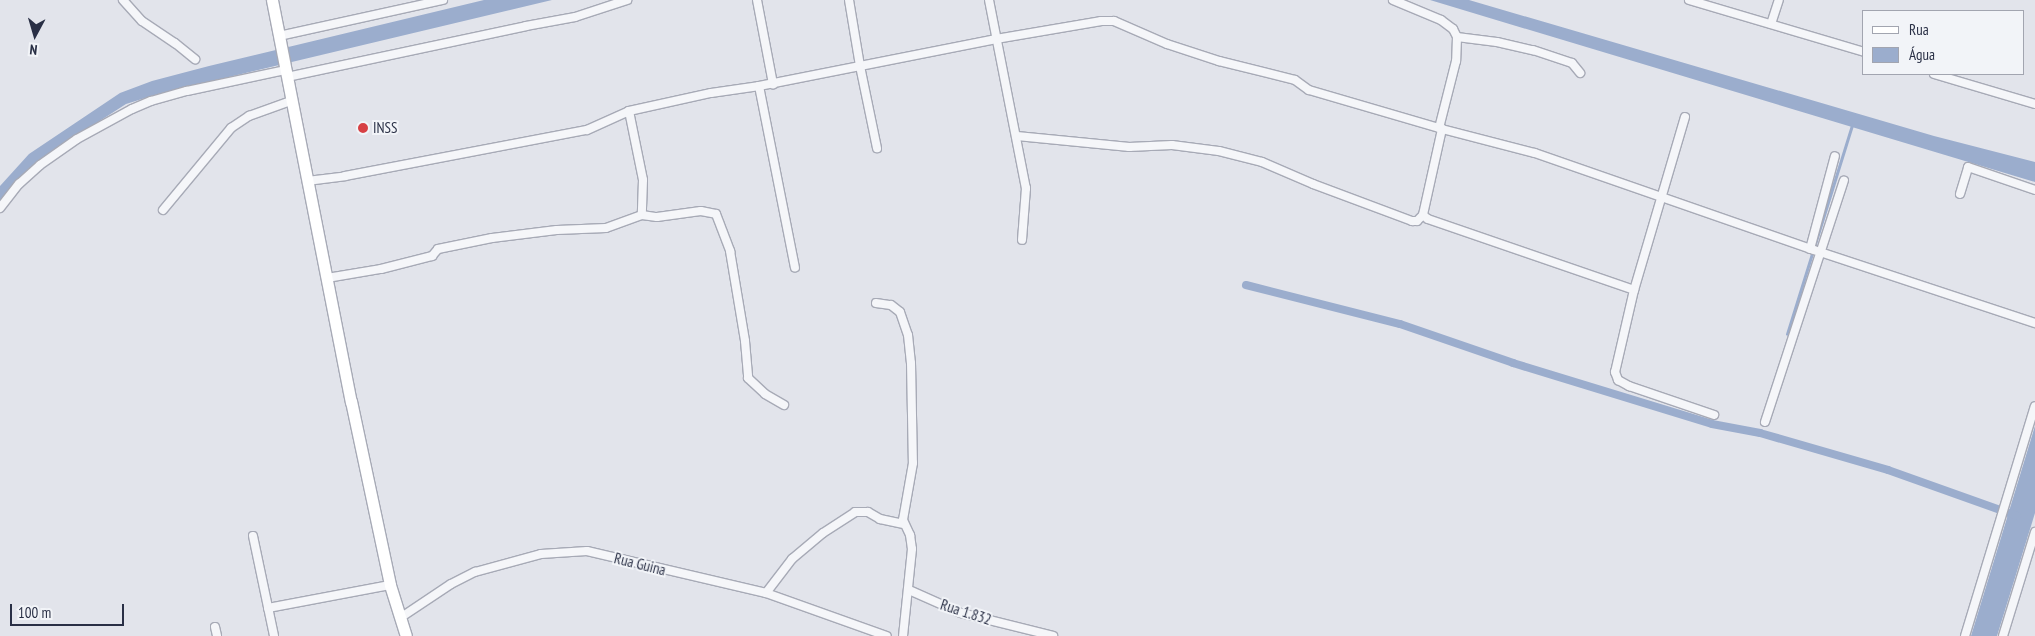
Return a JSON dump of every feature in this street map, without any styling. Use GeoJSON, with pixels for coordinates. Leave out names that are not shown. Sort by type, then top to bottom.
{"type":"FeatureCollection","features":[{"type":"Feature","properties":{"kind":"street"},"geometry":{"type":"LineString","coordinates":[[123,0],[142,21],[195,59]]}},
{"type":"Feature","properties":{"kind":"street"},"geometry":{"type":"LineString","coordinates":[[272,0],[390,585],[406,636]]}},
{"type":"Feature","properties":{"kind":"street"},"geometry":{"type":"LineString","coordinates":[[279,38],[443,0]]}},
{"type":"Feature","properties":{"kind":"street"},"geometry":{"type":"LineString","coordinates":[[0,208],[19,184],[40,165],[78,139],[132,108],[150,101],[285,70],[575,17],[627,0]]}},
{"type":"Feature","properties":{"kind":"street"},"geometry":{"type":"LineString","coordinates":[[757,0],[773,84]]}},
{"type":"Feature","properties":{"kind":"street"},"geometry":{"type":"LineString","coordinates":[[850,0],[860,66],[877,148]]}},
{"type":"Feature","properties":{"kind":"street"},"geometry":{"type":"LineString","coordinates":[[989,0],[1026,188],[1022,240]]}},
{"type":"Feature","properties":{"kind":"street"},"geometry":{"type":"LineString","coordinates":[[1017,136],[1129,147],[1172,145],[1219,152],[1262,162],[1313,184],[1416,221],[1423,214],[1440,128],[1456,61],[1457,37],[1453,29],[1441,20],[1393,0]]}},
{"type":"Feature","properties":{"kind":"street"},"geometry":{"type":"LineString","coordinates":[[1689,0],[1862,51]]}},
{"type":"Feature","properties":{"kind":"street"},"geometry":{"type":"LineString","coordinates":[[1771,24],[1779,0]]}},
{"type":"Feature","properties":{"kind":"street"},"geometry":{"type":"LineString","coordinates":[[307,180],[352,174],[587,130],[629,112],[711,93],[773,84],[996,39],[1101,21],[1114,21],[1167,44],[1219,61],[1295,80],[1309,90],[1535,153],[1810,249],[2035,322]]}},
{"type":"Feature","properties":{"kind":"street"},"geometry":{"type":"LineString","coordinates":[[1457,37],[1497,42],[1533,50],[1572,63],[1580,74]]}},
{"type":"Feature","properties":{"kind":"street"},"geometry":{"type":"LineString","coordinates":[[1937,75],[2035,104]]}},
{"type":"Feature","properties":{"kind":"street"},"geometry":{"type":"LineString","coordinates":[[759,86],[795,267]]}},
{"type":"Feature","properties":{"kind":"street"},"geometry":{"type":"LineString","coordinates":[[163,210],[231,128],[248,116],[292,101]]}},
{"type":"Feature","properties":{"kind":"street"},"geometry":{"type":"LineString","coordinates":[[629,112],[644,180],[642,216]]}},
{"type":"Feature","properties":{"kind":"street"},"geometry":{"type":"LineString","coordinates":[[1685,117],[1634,290],[1615,372],[1618,380],[1629,386],[1714,415]]}},
{"type":"Feature","properties":{"kind":"street"},"geometry":{"type":"LineString","coordinates":[[1810,249],[1835,156]]}},
{"type":"Feature","properties":{"kind":"street"},"geometry":{"type":"LineString","coordinates":[[1960,194],[1968,167],[2035,190]]}},
{"type":"Feature","properties":{"kind":"street"},"geometry":{"type":"LineString","coordinates":[[1765,422],[1798,318],[1822,253],[1844,181]]}},
{"type":"Feature","properties":{"kind":"street"},"geometry":{"type":"LineString","coordinates":[[327,278],[381,269],[432,256],[438,249],[492,238],[557,230],[606,228],[642,216],[657,217],[701,211],[716,214],[730,251],[745,341],[748,378],[765,394],[784,405]]}},
{"type":"Feature","properties":{"kind":"street"},"geometry":{"type":"LineString","coordinates":[[1423,214],[1428,219],[1634,290]]}},
{"type":"Feature","properties":{"kind":"street"},"geometry":{"type":"LineString","coordinates":[[876,303],[891,304],[900,312],[908,335],[913,454],[912,479],[903,524],[910,535],[912,549],[904,636]]}},
{"type":"Feature","properties":{"kind":"street"},"geometry":{"type":"LineString","coordinates":[[1965,636],[2035,406]]}},
{"type":"Feature","properties":{"kind":"street"},"geometry":{"type":"LineString","coordinates":[[766,593],[792,559],[823,533],[855,512],[868,512],[880,519],[903,524]]}},
{"type":"Feature","properties":{"kind":"street"},"geometry":{"type":"LineString","coordinates":[[2003,636],[2035,532]]}},
{"type":"Feature","properties":{"kind":"street"},"geometry":{"type":"LineString","coordinates":[[253,536],[274,636]]}},
{"type":"Feature","properties":{"kind":"street","name":"Rua Guina"},"geometry":{"type":"LineString","coordinates":[[400,618],[451,584],[475,572],[541,554],[575,550],[587,551],[766,593],[887,636]]}},
{"type":"Feature","properties":{"kind":"street"},"geometry":{"type":"LineString","coordinates":[[268,608],[390,585]]}},
{"type":"Feature","properties":{"kind":"street","name":"Rua 1.832"},"geometry":{"type":"LineString","coordinates":[[909,590],[962,613],[1053,636]]}},
{"type":"Feature","properties":{"kind":"street"},"geometry":{"type":"LineString","coordinates":[[215,627],[217,636]]}},
{"type":"Feature","properties":{"kind":"water"},"geometry":{"type":"Polygon","coordinates":[[[484,0],[552,0],[158,94],[126,104],[36,162],[0,202],[0,186],[29,154],[120,93],[152,81],[209,66],[484,0]]]}},
{"type":"Feature","properties":{"kind":"water"},"geometry":{"type":"Polygon","coordinates":[[[1430,0],[1469,0],[1934,136],[2035,162],[2035,182],[1430,0]]]}},
{"type":"Feature","properties":{"kind":"water"},"geometry":{"type":"Polygon","coordinates":[[[2035,426],[2035,513],[1997,636],[1971,636],[2035,426]]]}},
{"type":"Feature","properties":{"kind":"waterway"},"geometry":{"type":"LineString","coordinates":[[1787,334],[1852,125]]}},
{"type":"Feature","properties":{"kind":"waterway"},"geometry":{"type":"LineString","coordinates":[[1246,285],[1400,324],[1513,363],[1712,424],[1760,433],[1888,470],[2017,516]]}},
{"type":"Feature","properties":{"kind":"place","name":"INSS"},"geometry":{"type":"Point","coordinates":[363,128]}}]}
